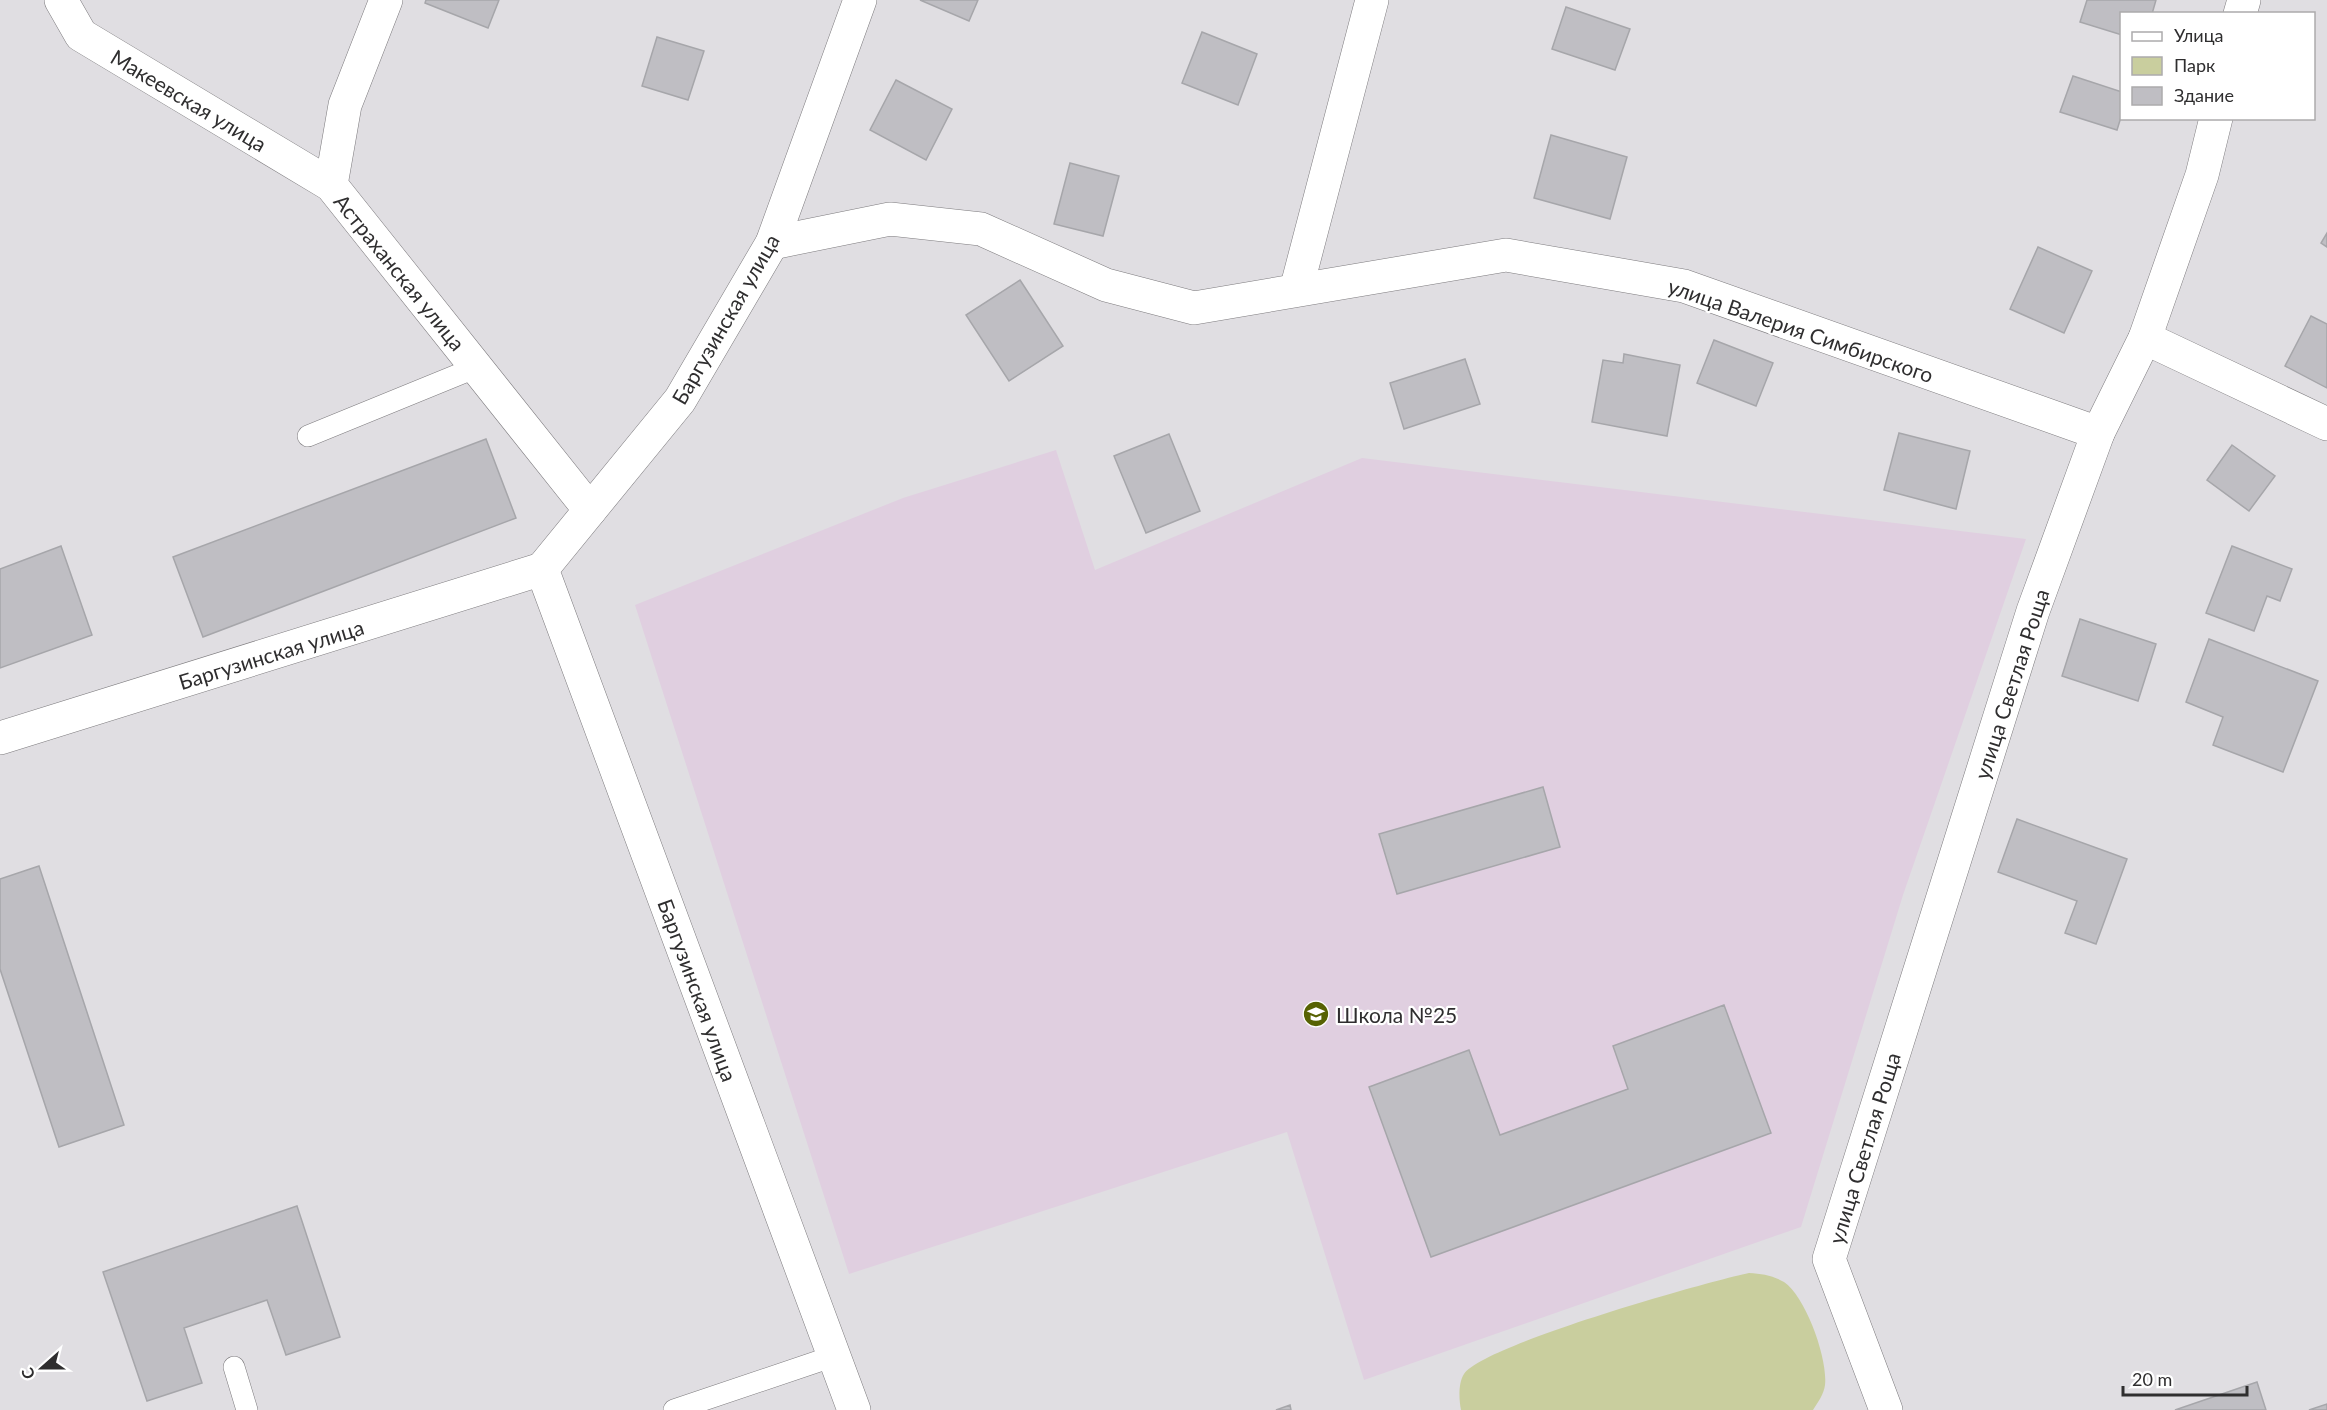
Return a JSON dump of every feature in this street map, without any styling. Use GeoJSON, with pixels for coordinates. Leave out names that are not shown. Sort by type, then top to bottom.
{"type":"FeatureCollection","features":[{"type":"Feature","properties":{"kind":"street","name":"Макеевская улица"},"geometry":{"type":"LineString","coordinates":[[61,0],[81,34],[331,185]]}},
{"type":"Feature","properties":{"kind":"street","name":"Астраханская улица"},"geometry":{"type":"LineString","coordinates":[[386,0],[345,105],[331,185],[590,510]]}},
{"type":"Feature","properties":{"kind":"street","name":"Баргузинская улица"},"geometry":{"type":"LineString","coordinates":[[0,738],[542,569],[680,400],[772,243],[860,0]]}},
{"type":"Feature","properties":{"kind":"street"},"geometry":{"type":"LineString","coordinates":[[1296,290],[1372,0]]}},
{"type":"Feature","properties":{"kind":"street","name":"улица Светлая Роща"},"geometry":{"type":"LineString","coordinates":[[1886,1410],[1829,1259],[2033,611],[2098,433],[2145,338],[2202,175],[2216,120]]}},
{"type":"Feature","properties":{"kind":"street","name":"улица Валерия Симбирского"},"geometry":{"type":"LineString","coordinates":[[772,243],[890,219],[981,229],[1106,285],[1194,308],[1506,255],[1684,286],[2098,433]]}},
{"type":"Feature","properties":{"kind":"street"},"geometry":{"type":"LineString","coordinates":[[2145,338],[2327,424]]}},
{"type":"Feature","properties":{"kind":"street","name":"Баргузинская улица"},"geometry":{"type":"LineString","coordinates":[[542,569],[854,1410]]}},
{"type":"Feature","properties":{"kind":"lane"},"geometry":{"type":"LineString","coordinates":[[308,436],[477,368]]}},
{"type":"Feature","properties":{"kind":"lane"},"geometry":{"type":"LineString","coordinates":[[674,1410],[834,1356]]}},
{"type":"Feature","properties":{"kind":"lane"},"geometry":{"type":"LineString","coordinates":[[234,1367],[247,1410]]}},
{"type":"Feature","properties":{"kind":"shaded area","name":"Школа №25"},"geometry":{"type":"Polygon","coordinates":[[[1056,450],[1095,570],[1362,458],[2026,539],[1903,895],[1801,1227],[1364,1380],[1287,1132],[849,1274],[635,605],[903,498],[1056,450]]]}},
{"type":"Feature","properties":{"kind":"green space"},"geometry":{"type":"Polygon","coordinates":[[[1749,1273],[1767,1275],[1784,1282],[1800,1301],[1807,1314],[1819,1345],[1825,1374],[1823,1392],[1813,1410],[1461,1410],[1460,1392],[1464,1374],[1480,1362],[1510,1347],[1645,1301],[1749,1273]]]}},
{"type":"Feature","properties":{"kind":"building"},"geometry":{"type":"Polygon","coordinates":[[[426,0],[499,0],[488,28],[425,3],[426,0]]]}},
{"type":"Feature","properties":{"kind":"building"},"geometry":{"type":"Polygon","coordinates":[[[920,0],[978,0],[969,21],[920,0]]]}},
{"type":"Feature","properties":{"kind":"building"},"geometry":{"type":"Polygon","coordinates":[[[2087,0],[2156,0],[2153,12],[2120,12],[2120,34],[2080,22],[2087,0]]]}},
{"type":"Feature","properties":{"kind":"building"},"geometry":{"type":"Polygon","coordinates":[[[1566,7],[1630,29],[1615,70],[1552,49],[1566,7]]]}},
{"type":"Feature","properties":{"kind":"building"},"geometry":{"type":"Polygon","coordinates":[[[1202,32],[1257,54],[1238,105],[1182,83],[1202,32]]]}},
{"type":"Feature","properties":{"kind":"building"},"geometry":{"type":"Polygon","coordinates":[[[657,37],[704,51],[688,100],[642,86],[657,37]]]}},
{"type":"Feature","properties":{"kind":"building"},"geometry":{"type":"Polygon","coordinates":[[[2073,76],[2120,91],[2120,120],[2117,130],[2060,112],[2073,76]]]}},
{"type":"Feature","properties":{"kind":"building"},"geometry":{"type":"Polygon","coordinates":[[[896,80],[952,109],[926,160],[870,130],[896,80]]]}},
{"type":"Feature","properties":{"kind":"building"},"geometry":{"type":"Polygon","coordinates":[[[1551,135],[1627,157],[1610,219],[1534,198],[1551,135]]]}},
{"type":"Feature","properties":{"kind":"building"},"geometry":{"type":"Polygon","coordinates":[[[1070,163],[1119,176],[1103,236],[1054,224],[1070,163]]]}},
{"type":"Feature","properties":{"kind":"building"},"geometry":{"type":"Polygon","coordinates":[[[2327,233],[2327,247],[2321,243],[2327,233]]]}},
{"type":"Feature","properties":{"kind":"building"},"geometry":{"type":"Polygon","coordinates":[[[2038,247],[2092,271],[2064,333],[2010,309],[2038,247]]]}},
{"type":"Feature","properties":{"kind":"building"},"geometry":{"type":"Polygon","coordinates":[[[1020,280],[1063,346],[1009,381],[966,315],[1020,280]]]}},
{"type":"Feature","properties":{"kind":"building"},"geometry":{"type":"Polygon","coordinates":[[[2311,316],[2327,324],[2327,388],[2285,366],[2311,316]]]}},
{"type":"Feature","properties":{"kind":"building"},"geometry":{"type":"Polygon","coordinates":[[[1714,340],[1773,363],[1756,406],[1697,383],[1714,340]]]}},
{"type":"Feature","properties":{"kind":"building"},"geometry":{"type":"Polygon","coordinates":[[[1624,354],[1680,365],[1667,436],[1592,422],[1603,360],[1623,363],[1624,354]]]}},
{"type":"Feature","properties":{"kind":"building"},"geometry":{"type":"Polygon","coordinates":[[[1465,359],[1480,404],[1404,429],[1390,383],[1465,359]]]}},
{"type":"Feature","properties":{"kind":"building"},"geometry":{"type":"Polygon","coordinates":[[[1899,433],[1970,451],[1956,509],[1884,490],[1899,433]]]}},
{"type":"Feature","properties":{"kind":"building"},"geometry":{"type":"Polygon","coordinates":[[[1169,434],[1200,511],[1146,533],[1114,456],[1169,434]]]}},
{"type":"Feature","properties":{"kind":"building"},"geometry":{"type":"Polygon","coordinates":[[[486,439],[516,518],[203,637],[173,557],[486,439]]]}},
{"type":"Feature","properties":{"kind":"building"},"geometry":{"type":"Polygon","coordinates":[[[2232,445],[2275,476],[2249,511],[2207,480],[2232,445]]]}},
{"type":"Feature","properties":{"kind":"building"},"geometry":{"type":"Polygon","coordinates":[[[61,546],[92,635],[0,668],[0,569],[61,546]]]}},
{"type":"Feature","properties":{"kind":"building"},"geometry":{"type":"Polygon","coordinates":[[[2232,546],[2292,569],[2280,601],[2267,596],[2254,631],[2206,613],[2232,546]]]}},
{"type":"Feature","properties":{"kind":"building"},"geometry":{"type":"Polygon","coordinates":[[[2080,619],[2156,644],[2138,701],[2062,676],[2080,619]]]}},
{"type":"Feature","properties":{"kind":"building"},"geometry":{"type":"Polygon","coordinates":[[[2209,639],[2318,681],[2283,772],[2213,745],[2223,717],[2186,702],[2209,639]]]}},
{"type":"Feature","properties":{"kind":"building"},"geometry":{"type":"Polygon","coordinates":[[[1543,787],[1560,847],[1397,894],[1379,834],[1543,787]]]}},
{"type":"Feature","properties":{"kind":"building"},"geometry":{"type":"Polygon","coordinates":[[[2017,819],[2127,859],[2096,944],[2065,933],[2077,901],[1998,872],[2017,819]]]}},
{"type":"Feature","properties":{"kind":"building"},"geometry":{"type":"Polygon","coordinates":[[[39,866],[124,1125],[59,1147],[0,969],[0,879],[39,866]]]}},
{"type":"Feature","properties":{"kind":"building"},"geometry":{"type":"Polygon","coordinates":[[[1724,1005],[1771,1133],[1431,1257],[1369,1087],[1469,1050],[1500,1135],[1628,1089],[1613,1046],[1724,1005]]]}},
{"type":"Feature","properties":{"kind":"building"},"geometry":{"type":"Polygon","coordinates":[[[297,1206],[340,1337],[286,1355],[267,1300],[184,1328],[202,1383],[147,1401],[103,1272],[297,1206]]]}},
{"type":"Feature","properties":{"kind":"building"},"geometry":{"type":"Polygon","coordinates":[[[2257,1382],[2266,1410],[2175,1410],[2257,1382]]]}},
{"type":"Feature","properties":{"kind":"building"},"geometry":{"type":"Polygon","coordinates":[[[2327,1404],[2327,1410],[2309,1410],[2327,1404]]]}},
{"type":"Feature","properties":{"kind":"building"},"geometry":{"type":"Polygon","coordinates":[[[1290,1405],[1291,1410],[1276,1410],[1290,1405]]]}},
{"type":"Feature","properties":{"kind":"place","name":"Школа №25"},"geometry":{"type":"Point","coordinates":[1316,1014]}}]}
